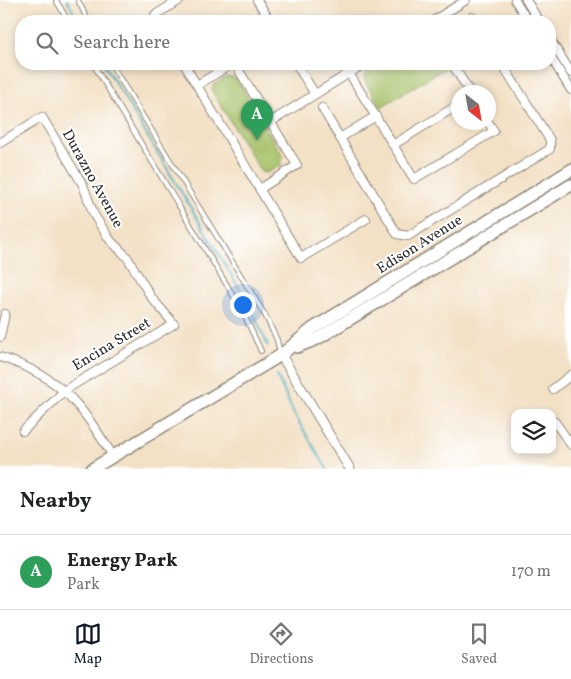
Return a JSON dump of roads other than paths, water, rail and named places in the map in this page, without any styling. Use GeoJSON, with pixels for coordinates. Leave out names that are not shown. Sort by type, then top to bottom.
{"type":"FeatureCollection","features":[{"type":"Feature","properties":{"kind":"main road","name":"Edison Avenue"},"geometry":{"type":"LineString","coordinates":[[285,352],[312,329],[571,170]]}},
{"type":"Feature","properties":{"kind":"main road","name":"Edison Avenue"},"geometry":{"type":"LineString","coordinates":[[92,469],[285,352],[317,339],[571,184]]}},
{"type":"Feature","properties":{"kind":"street"},"geometry":{"type":"LineString","coordinates":[[155,15],[180,0]]}},
{"type":"Feature","properties":{"kind":"street"},"geometry":{"type":"LineString","coordinates":[[258,0],[267,15]]}},
{"type":"Feature","properties":{"kind":"street"},"geometry":{"type":"LineString","coordinates":[[442,15],[466,0]]}},
{"type":"Feature","properties":{"kind":"street"},"geometry":{"type":"LineString","coordinates":[[515,0],[524,15]]}},
{"type":"Feature","properties":{"kind":"street"},"geometry":{"type":"LineString","coordinates":[[526,0],[535,15]]}},
{"type":"Feature","properties":{"kind":"street"},"geometry":{"type":"LineString","coordinates":[[556,49],[571,73]]}},
{"type":"Feature","properties":{"kind":"street"},"geometry":{"type":"LineString","coordinates":[[556,66],[571,90]]}},
{"type":"Feature","properties":{"kind":"street"},"geometry":{"type":"LineString","coordinates":[[188,70],[301,258],[366,219]]}},
{"type":"Feature","properties":{"kind":"street"},"geometry":{"type":"LineString","coordinates":[[197,85],[223,70]]}},
{"type":"Feature","properties":{"kind":"street"},"geometry":{"type":"LineString","coordinates":[[238,70],[272,121],[297,165],[260,189]]}},
{"type":"Feature","properties":{"kind":"street"},"geometry":{"type":"LineString","coordinates":[[300,70],[315,94]]}},
{"type":"Feature","properties":{"kind":"street"},"geometry":{"type":"LineString","coordinates":[[272,121],[354,70]]}},
{"type":"Feature","properties":{"kind":"street"},"geometry":{"type":"LineString","coordinates":[[456,70],[466,85]]}},
{"type":"Feature","properties":{"kind":"street"},"geometry":{"type":"LineString","coordinates":[[322,108],[397,234],[408,236],[550,149],[550,140],[506,70]]}},
{"type":"Feature","properties":{"kind":"street"},"geometry":{"type":"LineString","coordinates":[[349,73],[414,179],[493,130]]}},
{"type":"Feature","properties":{"kind":"street"},"geometry":{"type":"LineString","coordinates":[[393,145],[451,109]]}},
{"type":"Feature","properties":{"kind":"street"},"geometry":{"type":"LineString","coordinates":[[340,138],[376,116]]}},
{"type":"Feature","properties":{"kind":"street","name":"Durazno Avenue"},"geometry":{"type":"LineString","coordinates":[[0,142],[42,117],[83,184],[94,215],[110,240],[127,256],[151,297],[174,324]]}},
{"type":"Feature","properties":{"kind":"street"},"geometry":{"type":"LineString","coordinates":[[0,337],[5,314]]}},
{"type":"Feature","properties":{"kind":"street","name":"Encina Street"},"geometry":{"type":"LineString","coordinates":[[22,431],[65,390],[174,324]]}},
{"type":"Feature","properties":{"kind":"street"},"geometry":{"type":"LineString","coordinates":[[285,352],[350,469]]}},
{"type":"Feature","properties":{"kind":"street"},"geometry":{"type":"LineString","coordinates":[[0,357],[25,365],[65,390],[86,414],[113,456]]}},
{"type":"Feature","properties":{"kind":"street"},"geometry":{"type":"LineString","coordinates":[[553,389],[571,376]]}},
{"type":"Feature","properties":{"kind":"street"},"geometry":{"type":"LineString","coordinates":[[556,423],[571,445]]}},
{"type":"Feature","properties":{"kind":"lane"},"geometry":{"type":"LineString","coordinates":[[56,0],[65,15]]}},
{"type":"Feature","properties":{"kind":"lane"},"geometry":{"type":"LineString","coordinates":[[78,0],[85,15]]}},
{"type":"Feature","properties":{"kind":"lane"},"geometry":{"type":"LineString","coordinates":[[97,70],[242,310],[261,352]]}},
{"type":"Feature","properties":{"kind":"lane"},"geometry":{"type":"LineString","coordinates":[[116,70],[285,352]]}},
{"type":"Feature","properties":{"kind":"waterway"},"geometry":{"type":"LineString","coordinates":[[67,0],[75,15]]}},
{"type":"Feature","properties":{"kind":"waterway"},"geometry":{"type":"LineString","coordinates":[[108,70],[250,306],[268,346]]}},
{"type":"Feature","properties":{"kind":"waterway"},"geometry":{"type":"LineString","coordinates":[[277,375],[294,414],[327,469]]}},
{"type":"Feature","properties":{"kind":"place","name":"Energy Park"},"geometry":{"type":"Point","coordinates":[257,140]}}]}
